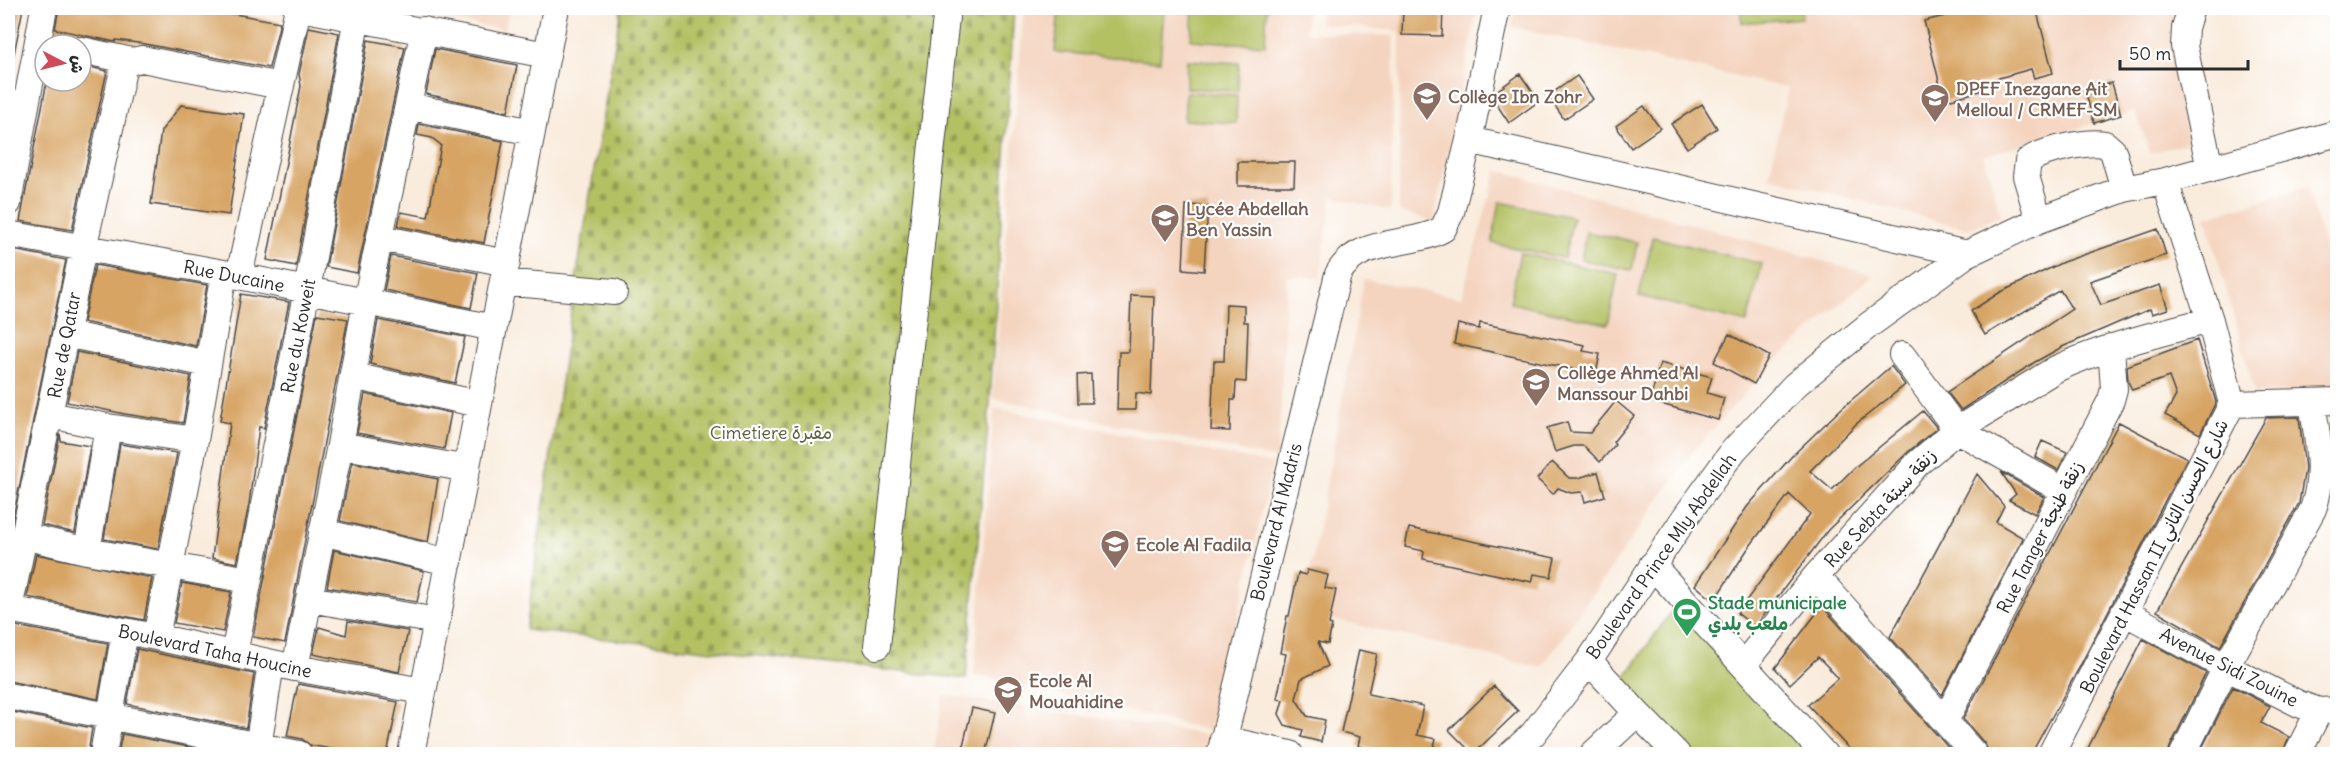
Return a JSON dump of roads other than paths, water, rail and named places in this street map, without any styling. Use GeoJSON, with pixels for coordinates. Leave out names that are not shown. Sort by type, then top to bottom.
{"type":"FeatureCollection","features":[{"type":"Feature","properties":{"kind":"street"},"geometry":{"type":"LineString","coordinates":[[44,8],[45,33]]}},
{"type":"Feature","properties":{"kind":"street"},"geometry":{"type":"LineString","coordinates":[[156,637],[208,364],[299,8],[357,17],[547,55]]}},
{"type":"Feature","properties":{"kind":"street"},"geometry":{"type":"LineString","coordinates":[[411,754],[556,8]]}},
{"type":"Feature","properties":{"kind":"street"},"geometry":{"type":"LineString","coordinates":[[877,646],[947,8]]}},
{"type":"Feature","properties":{"kind":"street"},"geometry":{"type":"LineString","coordinates":[[1497,8],[1469,140],[1967,254]]}},
{"type":"Feature","properties":{"kind":"street"},"geometry":{"type":"LineString","coordinates":[[2191,8],[2185,28],[2184,46],[2210,169]]}},
{"type":"Feature","properties":{"kind":"street","name":"Rue du Koweit"},"geometry":{"type":"LineString","coordinates":[[234,654],[307,290],[357,17]]}},
{"type":"Feature","properties":{"kind":"street"},"geometry":{"type":"LineString","coordinates":[[258,750],[283,666],[309,599],[366,302],[424,30]]}},
{"type":"Feature","properties":{"kind":"street"},"geometry":{"type":"LineString","coordinates":[[93,55],[127,68],[142,59],[280,86]]}},
{"type":"Feature","properties":{"kind":"street","name":"Rue de Qatar"},"geometry":{"type":"LineString","coordinates":[[8,611],[83,249],[127,68]]}},
{"type":"Feature","properties":{"kind":"street"},"geometry":{"type":"LineString","coordinates":[[8,203],[16,114],[33,74]]}},
{"type":"Feature","properties":{"kind":"street"},"geometry":{"type":"LineString","coordinates":[[408,106],[532,132]]}},
{"type":"Feature","properties":{"kind":"street","name":"Boulevard Prince Mly Abdellah"},"geometry":{"type":"LineString","coordinates":[[1511,754],[1533,734],[1589,661],[1652,565],[1734,450],[1795,385],[1876,320],[1967,254],[2039,220],[2124,189],[2165,181],[2337,133]]}},
{"type":"Feature","properties":{"kind":"street","name":"Boulevard Al Madris"},"geometry":{"type":"LineString","coordinates":[[1221,747],[1333,290],[1343,265],[1358,252],[1423,237],[1443,229],[1452,213],[1469,140]]}},
{"type":"Feature","properties":{"kind":"street"},"geometry":{"type":"LineString","coordinates":[[2039,220],[2026,176],[2028,161],[2036,156],[2090,143],[2105,144],[2113,151],[2124,189]]}},
{"type":"Feature","properties":{"kind":"street","name":"Boulevard Hassan II شارع الحسن الثاني"},"geometry":{"type":"LineString","coordinates":[[2051,754],[2232,404],[2210,320],[2165,181]]}},
{"type":"Feature","properties":{"kind":"street","name":"Rue Ducaine"},"geometry":{"type":"LineString","coordinates":[[8,234],[231,275],[494,328]]}},
{"type":"Feature","properties":{"kind":"street"},"geometry":{"type":"LineString","coordinates":[[380,238],[505,273],[614,291]]}},
{"type":"Feature","properties":{"kind":"street"},"geometry":{"type":"LineString","coordinates":[[1876,320],[1957,430],[2064,492]]}},
{"type":"Feature","properties":{"kind":"street","name":"Rue Sebta زنقة سبتة"},"geometry":{"type":"LineString","coordinates":[[1743,665],[1816,576],[1918,463],[1957,430],[2056,369],[2111,347],[2210,320]]}},
{"type":"Feature","properties":{"kind":"street"},"geometry":{"type":"LineString","coordinates":[[66,334],[208,364]]}},
{"type":"Feature","properties":{"kind":"street","name":"Rue Tanger زنقة طنجة"},"geometry":{"type":"LineString","coordinates":[[1945,721],[2113,394],[2111,347]]}},
{"type":"Feature","properties":{"kind":"street"},"geometry":{"type":"LineString","coordinates":[[353,376],[479,404]]}},
{"type":"Feature","properties":{"kind":"street"},"geometry":{"type":"LineString","coordinates":[[2232,404],[2337,401]]}},
{"type":"Feature","properties":{"kind":"street"},"geometry":{"type":"LineString","coordinates":[[2183,754],[2226,668],[2317,499],[2319,451],[2312,402]]}},
{"type":"Feature","properties":{"kind":"street"},"geometry":{"type":"LineString","coordinates":[[50,415],[108,427],[195,440]]}},
{"type":"Feature","properties":{"kind":"street"},"geometry":{"type":"LineString","coordinates":[[87,551],[108,427]]}},
{"type":"Feature","properties":{"kind":"street"},"geometry":{"type":"LineString","coordinates":[[340,445],[467,469]]}},
{"type":"Feature","properties":{"kind":"street"},"geometry":{"type":"LineString","coordinates":[[322,532],[449,562]]}},
{"type":"Feature","properties":{"kind":"street"},"geometry":{"type":"LineString","coordinates":[[24,536],[87,551],[249,580]]}},
{"type":"Feature","properties":{"kind":"street"},"geometry":{"type":"LineString","coordinates":[[1652,565],[1824,754]]}},
{"type":"Feature","properties":{"kind":"street"},"geometry":{"type":"LineString","coordinates":[[1816,576],[1974,754]]}},
{"type":"Feature","properties":{"kind":"street"},"geometry":{"type":"LineString","coordinates":[[309,599],[437,621]]}},
{"type":"Feature","properties":{"kind":"street","name":"Boulevard Taha Houcine"},"geometry":{"type":"LineString","coordinates":[[8,611],[156,637],[283,666],[423,691]]}},
{"type":"Feature","properties":{"kind":"street","name":"Avenue Sidi Zouine"},"geometry":{"type":"LineString","coordinates":[[2124,612],[2226,668],[2299,704],[2328,710]]}},
{"type":"Feature","properties":{"kind":"street"},"geometry":{"type":"LineString","coordinates":[[103,754],[125,632]]}},
{"type":"Feature","properties":{"kind":"street"},"geometry":{"type":"LineString","coordinates":[[1589,661],[1677,754]]}},
{"type":"Feature","properties":{"kind":"street"},"geometry":{"type":"LineString","coordinates":[[8,696],[258,750],[299,754]]}},
{"type":"Feature","properties":{"kind":"street"},"geometry":{"type":"LineString","coordinates":[[2297,754],[2328,710]]}},
{"type":"Feature","properties":{"kind":"street"},"geometry":{"type":"LineString","coordinates":[[1593,754],[1636,713]]}},
{"type":"Feature","properties":{"kind":"street"},"geometry":{"type":"LineString","coordinates":[[1221,747],[1290,754]]}},
{"type":"Feature","properties":{"kind":"place","name":"Collège Ibn Zohr"},"geometry":{"type":"Point","coordinates":[1427,122]}},
{"type":"Feature","properties":{"kind":"place","name":"DPEF Inezgane Ait Melloul / CRMEF-SM"},"geometry":{"type":"Point","coordinates":[1935,124]}},
{"type":"Feature","properties":{"kind":"place","name":"Lycée Abdellah Ben Yassin"},"geometry":{"type":"Point","coordinates":[1165,244]}},
{"type":"Feature","properties":{"kind":"place","name":"Collège Ahmed Al Manssour Dahbi"},"geometry":{"type":"Point","coordinates":[1536,408]}},
{"type":"Feature","properties":{"kind":"place","name":"Ecole Al Fadila"},"geometry":{"type":"Point","coordinates":[1115,570]}},
{"type":"Feature","properties":{"kind":"place","name":"Stade municipale ملعب بلدي"},"geometry":{"type":"Point","coordinates":[1687,638]}},
{"type":"Feature","properties":{"kind":"place","name":"Ecole Al Mouahidine"},"geometry":{"type":"Point","coordinates":[1008,716]}},
{"type":"Feature","properties":{"kind":"park label","name":"Cimetiere مقبرة"},"geometry":{"type":"Point","coordinates":[771,432]}}]}
